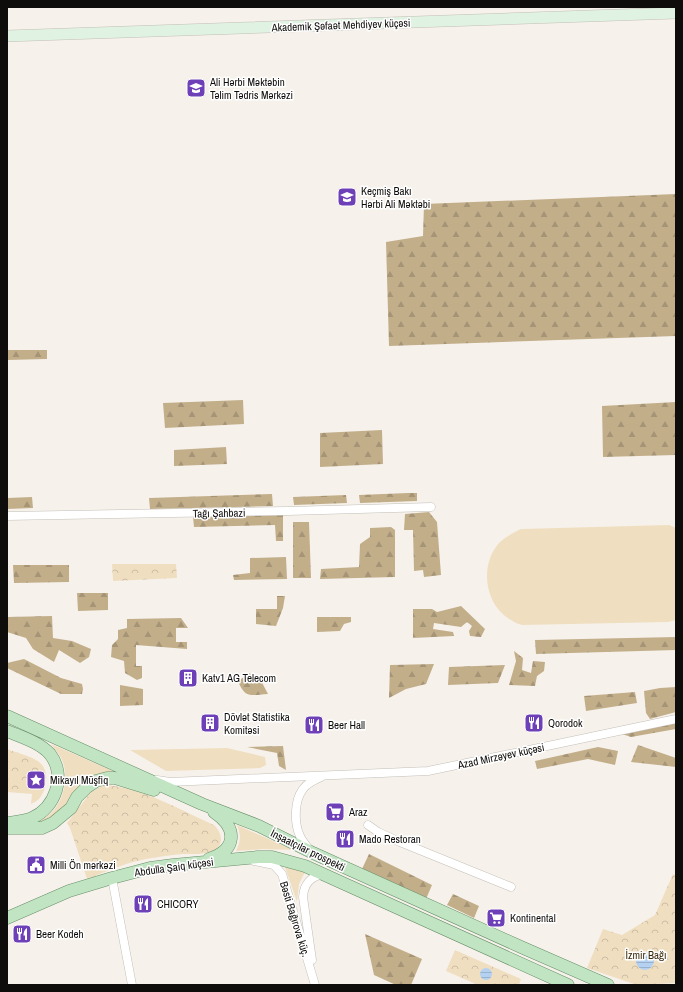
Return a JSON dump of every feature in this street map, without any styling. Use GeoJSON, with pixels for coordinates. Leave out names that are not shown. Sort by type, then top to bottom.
{"type":"FeatureCollection","features":[{"type":"Feature","properties":{"kind":"main road","name":"Akademik Şəfaət Mehdiyev küçəsi"},"geometry":{"type":"LineString","coordinates":[[7,36],[676,13]]}},
{"type":"Feature","properties":{"kind":"main road","name":"İnşaatçılar prospekti"},"geometry":{"type":"LineString","coordinates":[[7,716],[202,804],[259,826],[313,853],[521,948],[608,985]]}},
{"type":"Feature","properties":{"kind":"main road"},"geometry":{"type":"LineString","coordinates":[[7,731],[38,744],[44,749],[54,760],[57,768],[58,779],[53,799],[42,812],[31,819],[7,824]]}},
{"type":"Feature","properties":{"kind":"main road"},"geometry":{"type":"LineString","coordinates":[[7,828],[42,828],[53,823],[71,808],[77,798],[87,787],[96,781],[106,778],[115,778],[202,804],[226,822],[230,829],[232,839],[228,848],[222,854],[198,863]]}},
{"type":"Feature","properties":{"kind":"main road","name":"Abdulla Şaiq küçəsi"},"geometry":{"type":"LineString","coordinates":[[7,918],[69,892],[112,878],[150,868],[272,857],[305,866],[323,874]]}},
{"type":"Feature","properties":{"kind":"main road","name":"İnşaatçılar prospekti"},"geometry":{"type":"LineString","coordinates":[[323,874],[568,985]]}},
{"type":"Feature","properties":{"kind":"street","name":"Tağı Şahbazi"},"geometry":{"type":"LineString","coordinates":[[7,516],[431,507]]}},
{"type":"Feature","properties":{"kind":"street","name":"Azad Mirzəyev küçəsi"},"geometry":{"type":"LineString","coordinates":[[144,778],[170,782],[428,771],[676,719]]}},
{"type":"Feature","properties":{"kind":"street"},"geometry":{"type":"LineString","coordinates":[[313,853],[304,842],[299,832],[297,823],[297,807],[302,790],[308,784],[324,776]]}},
{"type":"Feature","properties":{"kind":"street"},"geometry":{"type":"LineString","coordinates":[[368,825],[378,832],[400,842],[511,887]]}},
{"type":"Feature","properties":{"kind":"street","name":"Bəsti Bağırova küç."},"geometry":{"type":"LineString","coordinates":[[240,859],[274,865],[282,874],[315,985]]}},
{"type":"Feature","properties":{"kind":"street","name":"Bəsti Bağırova küç."},"geometry":{"type":"LineString","coordinates":[[315,985],[303,897],[304,889],[307,883],[315,876],[323,874]]}},
{"type":"Feature","properties":{"kind":"street"},"geometry":{"type":"LineString","coordinates":[[112,878],[132,985]]}},
{"type":"Feature","properties":{"kind":"green space"},"geometry":{"type":"Polygon","coordinates":[[[676,194],[676,336],[389,346],[386,242],[423,236],[424,204],[676,194]]]}},
{"type":"Feature","properties":{"kind":"green space"},"geometry":{"type":"Polygon","coordinates":[[[7,350],[47,350],[47,359],[7,360],[7,350]]]}},
{"type":"Feature","properties":{"kind":"green space"},"geometry":{"type":"Polygon","coordinates":[[[243,400],[244,424],[165,428],[163,403],[243,400]]]}},
{"type":"Feature","properties":{"kind":"green space"},"geometry":{"type":"Polygon","coordinates":[[[676,402],[676,455],[603,457],[602,406],[676,402]]]}},
{"type":"Feature","properties":{"kind":"green space"},"geometry":{"type":"Polygon","coordinates":[[[382,430],[383,464],[320,467],[320,433],[382,430]]]}},
{"type":"Feature","properties":{"kind":"green space"},"geometry":{"type":"Polygon","coordinates":[[[226,447],[227,464],[174,466],[174,450],[226,447]]]}},
{"type":"Feature","properties":{"kind":"green space"},"geometry":{"type":"Polygon","coordinates":[[[417,493],[417,501],[360,503],[359,495],[417,493]]]}},
{"type":"Feature","properties":{"kind":"green space"},"geometry":{"type":"Polygon","coordinates":[[[272,494],[273,506],[150,509],[149,498],[272,494]]]}},
{"type":"Feature","properties":{"kind":"green space"},"geometry":{"type":"Polygon","coordinates":[[[346,495],[347,503],[294,505],[293,497],[346,495]]]}},
{"type":"Feature","properties":{"kind":"green space"},"geometry":{"type":"Polygon","coordinates":[[[32,497],[33,508],[7,509],[7,498],[32,497]]]}},
{"type":"Feature","properties":{"kind":"green space"},"geometry":{"type":"Polygon","coordinates":[[[429,512],[437,522],[441,575],[424,577],[423,570],[414,571],[413,530],[404,530],[405,514],[429,512]]]}},
{"type":"Feature","properties":{"kind":"green space"},"geometry":{"type":"Polygon","coordinates":[[[283,515],[283,541],[276,541],[275,525],[194,527],[193,517],[283,515]]]}},
{"type":"Feature","properties":{"kind":"green space"},"geometry":{"type":"Polygon","coordinates":[[[293,522],[309,522],[311,578],[293,578],[293,522]]]}},
{"type":"Feature","properties":{"kind":"green space"},"geometry":{"type":"Polygon","coordinates":[[[669,525],[676,528],[676,620],[668,622],[522,625],[513,621],[502,613],[495,605],[490,595],[487,572],[493,551],[502,540],[521,529],[669,525]]]}},
{"type":"Feature","properties":{"kind":"green space"},"geometry":{"type":"Polygon","coordinates":[[[391,527],[395,530],[395,577],[320,579],[321,569],[359,567],[360,544],[370,537],[370,528],[391,527]]]}},
{"type":"Feature","properties":{"kind":"green space"},"geometry":{"type":"Polygon","coordinates":[[[286,557],[287,579],[234,580],[233,575],[250,573],[250,558],[286,557]]]}},
{"type":"Feature","properties":{"kind":"green space"},"geometry":{"type":"Polygon","coordinates":[[[112,564],[176,564],[177,578],[113,581],[112,564]]]}},
{"type":"Feature","properties":{"kind":"green space"},"geometry":{"type":"Polygon","coordinates":[[[13,565],[69,565],[69,582],[14,583],[13,565]]]}},
{"type":"Feature","properties":{"kind":"green space"},"geometry":{"type":"Polygon","coordinates":[[[77,593],[108,593],[108,610],[78,611],[77,593]]]}},
{"type":"Feature","properties":{"kind":"green space"},"geometry":{"type":"Polygon","coordinates":[[[277,596],[285,596],[283,608],[276,626],[256,624],[256,609],[277,609],[277,596]]]}},
{"type":"Feature","properties":{"kind":"green space"},"geometry":{"type":"Polygon","coordinates":[[[461,606],[485,629],[481,637],[470,636],[469,631],[472,626],[467,622],[461,627],[434,623],[433,629],[453,632],[454,636],[413,638],[413,609],[432,609],[437,612],[461,606]]]}},
{"type":"Feature","properties":{"kind":"green space"},"geometry":{"type":"Polygon","coordinates":[[[52,616],[53,638],[72,641],[91,649],[89,657],[80,663],[59,650],[54,662],[33,649],[26,638],[7,632],[7,617],[52,616]]]}},
{"type":"Feature","properties":{"kind":"green space"},"geometry":{"type":"Polygon","coordinates":[[[317,617],[351,617],[351,622],[344,624],[340,631],[317,632],[317,617]]]}},
{"type":"Feature","properties":{"kind":"green space"},"geometry":{"type":"Polygon","coordinates":[[[181,618],[188,628],[176,628],[176,642],[187,642],[187,649],[136,645],[136,666],[142,666],[142,678],[137,680],[125,673],[124,661],[111,657],[112,645],[118,639],[118,630],[127,628],[127,619],[181,618]]]}},
{"type":"Feature","properties":{"kind":"green space"},"geometry":{"type":"Polygon","coordinates":[[[676,637],[676,650],[536,654],[535,640],[676,637]]]}},
{"type":"Feature","properties":{"kind":"green space"},"geometry":{"type":"Polygon","coordinates":[[[514,651],[523,658],[522,670],[531,673],[533,661],[545,662],[544,671],[537,676],[535,686],[509,685],[516,661],[514,651]]]}},
{"type":"Feature","properties":{"kind":"green space"},"geometry":{"type":"Polygon","coordinates":[[[24,659],[61,678],[82,684],[82,694],[61,694],[7,668],[7,663],[24,659]]]}},
{"type":"Feature","properties":{"kind":"green space"},"geometry":{"type":"Polygon","coordinates":[[[434,664],[426,684],[406,689],[389,698],[390,665],[434,664]]]}},
{"type":"Feature","properties":{"kind":"green space"},"geometry":{"type":"Polygon","coordinates":[[[505,665],[498,683],[448,685],[449,667],[505,665]]]}},
{"type":"Feature","properties":{"kind":"green space"},"geometry":{"type":"Polygon","coordinates":[[[250,673],[253,679],[259,677],[268,694],[249,695],[243,691],[238,681],[250,673]]]}},
{"type":"Feature","properties":{"kind":"green space"},"geometry":{"type":"Polygon","coordinates":[[[120,685],[143,689],[143,705],[120,706],[120,685]]]}},
{"type":"Feature","properties":{"kind":"green space"},"geometry":{"type":"Polygon","coordinates":[[[676,687],[676,712],[650,719],[646,713],[644,691],[676,687]]]}},
{"type":"Feature","properties":{"kind":"green space"},"geometry":{"type":"Polygon","coordinates":[[[635,692],[637,703],[586,711],[584,696],[635,692]]]}},
{"type":"Feature","properties":{"kind":"green space"},"geometry":{"type":"Polygon","coordinates":[[[676,722],[676,729],[631,737],[622,734],[676,722]]]}},
{"type":"Feature","properties":{"kind":"green space"},"geometry":{"type":"Polygon","coordinates":[[[51,744],[115,772],[92,776],[79,786],[58,813],[50,818],[32,823],[51,813],[60,801],[63,793],[65,770],[60,756],[51,744]]]}},
{"type":"Feature","properties":{"kind":"green space"},"geometry":{"type":"Polygon","coordinates":[[[638,745],[676,758],[676,767],[631,762],[638,745]]]}},
{"type":"Feature","properties":{"kind":"green space"},"geometry":{"type":"Polygon","coordinates":[[[283,746],[286,770],[279,766],[277,753],[247,747],[283,746]]]}},
{"type":"Feature","properties":{"kind":"green space"},"geometry":{"type":"Polygon","coordinates":[[[598,747],[618,751],[615,765],[588,759],[537,769],[535,761],[598,747]]]}},
{"type":"Feature","properties":{"kind":"green space"},"geometry":{"type":"Polygon","coordinates":[[[227,748],[265,757],[266,765],[260,768],[166,771],[130,750],[227,748]]]}},
{"type":"Feature","properties":{"kind":"green space"},"geometry":{"type":"Polygon","coordinates":[[[7,749],[29,756],[36,760],[45,770],[46,780],[44,791],[39,799],[31,804],[32,794],[7,792],[7,749]]]}},
{"type":"Feature","properties":{"kind":"green space"},"geometry":{"type":"Polygon","coordinates":[[[104,785],[132,790],[147,795],[214,825],[219,832],[221,839],[219,846],[213,851],[206,853],[183,854],[135,861],[87,879],[67,823],[91,792],[104,785]]]}},
{"type":"Feature","properties":{"kind":"green space"},"geometry":{"type":"Polygon","coordinates":[[[237,825],[293,850],[264,849],[236,851],[240,838],[237,825]]]}},
{"type":"Feature","properties":{"kind":"green space"},"geometry":{"type":"Polygon","coordinates":[[[369,854],[432,885],[426,899],[362,869],[369,854]]]}},
{"type":"Feature","properties":{"kind":"green space"},"geometry":{"type":"Polygon","coordinates":[[[285,867],[305,872],[299,884],[297,902],[285,867]]]}},
{"type":"Feature","properties":{"kind":"green space","name":"İzmir Bağı"},"geometry":{"type":"Polygon","coordinates":[[[673,874],[676,876],[676,983],[637,985],[587,968],[603,929],[622,935],[655,915],[673,874]]]}},
{"type":"Feature","properties":{"kind":"green space"},"geometry":{"type":"Polygon","coordinates":[[[453,894],[479,906],[474,918],[447,905],[453,894]]]}},
{"type":"Feature","properties":{"kind":"green space"},"geometry":{"type":"Polygon","coordinates":[[[365,934],[422,959],[411,985],[396,985],[374,975],[365,934]]]}},
{"type":"Feature","properties":{"kind":"green space"},"geometry":{"type":"Polygon","coordinates":[[[455,950],[521,979],[519,985],[478,985],[446,971],[455,950]]]}},
{"type":"Feature","properties":{"kind":"water"},"geometry":{"type":"Polygon","coordinates":[[[645,952],[651,955],[654,961],[651,967],[645,970],[639,967],[636,961],[639,955],[645,952]]]}},
{"type":"Feature","properties":{"kind":"water"},"geometry":{"type":"Polygon","coordinates":[[[486,968],[490,970],[492,974],[490,978],[486,980],[482,978],[480,974],[482,970],[486,968]]]}},
{"type":"Feature","properties":{"kind":"place","name":"Ali Hərbi Məktəbin Təlim Tədris Mərkəzi"},"geometry":{"type":"Point","coordinates":[196,88]}},
{"type":"Feature","properties":{"kind":"place","name":"Keçmiş Bakı Hərbi Ali Məktəbi"},"geometry":{"type":"Point","coordinates":[347,197]}},
{"type":"Feature","properties":{"kind":"place","name":"Katv1 AG Telecom"},"geometry":{"type":"Point","coordinates":[188,678]}},
{"type":"Feature","properties":{"kind":"place","name":"Dövlət Statistika Komitəsi"},"geometry":{"type":"Point","coordinates":[210,723]}},
{"type":"Feature","properties":{"kind":"place","name":"Qorodok"},"geometry":{"type":"Point","coordinates":[534,723]}},
{"type":"Feature","properties":{"kind":"place","name":"Beer Hall"},"geometry":{"type":"Point","coordinates":[314,725]}},
{"type":"Feature","properties":{"kind":"place","name":"Mikayıl Müşfiq"},"geometry":{"type":"Point","coordinates":[36,780]}},
{"type":"Feature","properties":{"kind":"place","name":"Araz"},"geometry":{"type":"Point","coordinates":[335,812]}},
{"type":"Feature","properties":{"kind":"place","name":"Mado Restoran"},"geometry":{"type":"Point","coordinates":[345,839]}},
{"type":"Feature","properties":{"kind":"place","name":"Milli Ön mərkəzi"},"geometry":{"type":"Point","coordinates":[36,865]}},
{"type":"Feature","properties":{"kind":"place","name":"CHICORY"},"geometry":{"type":"Point","coordinates":[143,904]}},
{"type":"Feature","properties":{"kind":"place","name":"Kontinental"},"geometry":{"type":"Point","coordinates":[496,918]}},
{"type":"Feature","properties":{"kind":"place","name":"Beer Kodeh"},"geometry":{"type":"Point","coordinates":[22,934]}}]}
